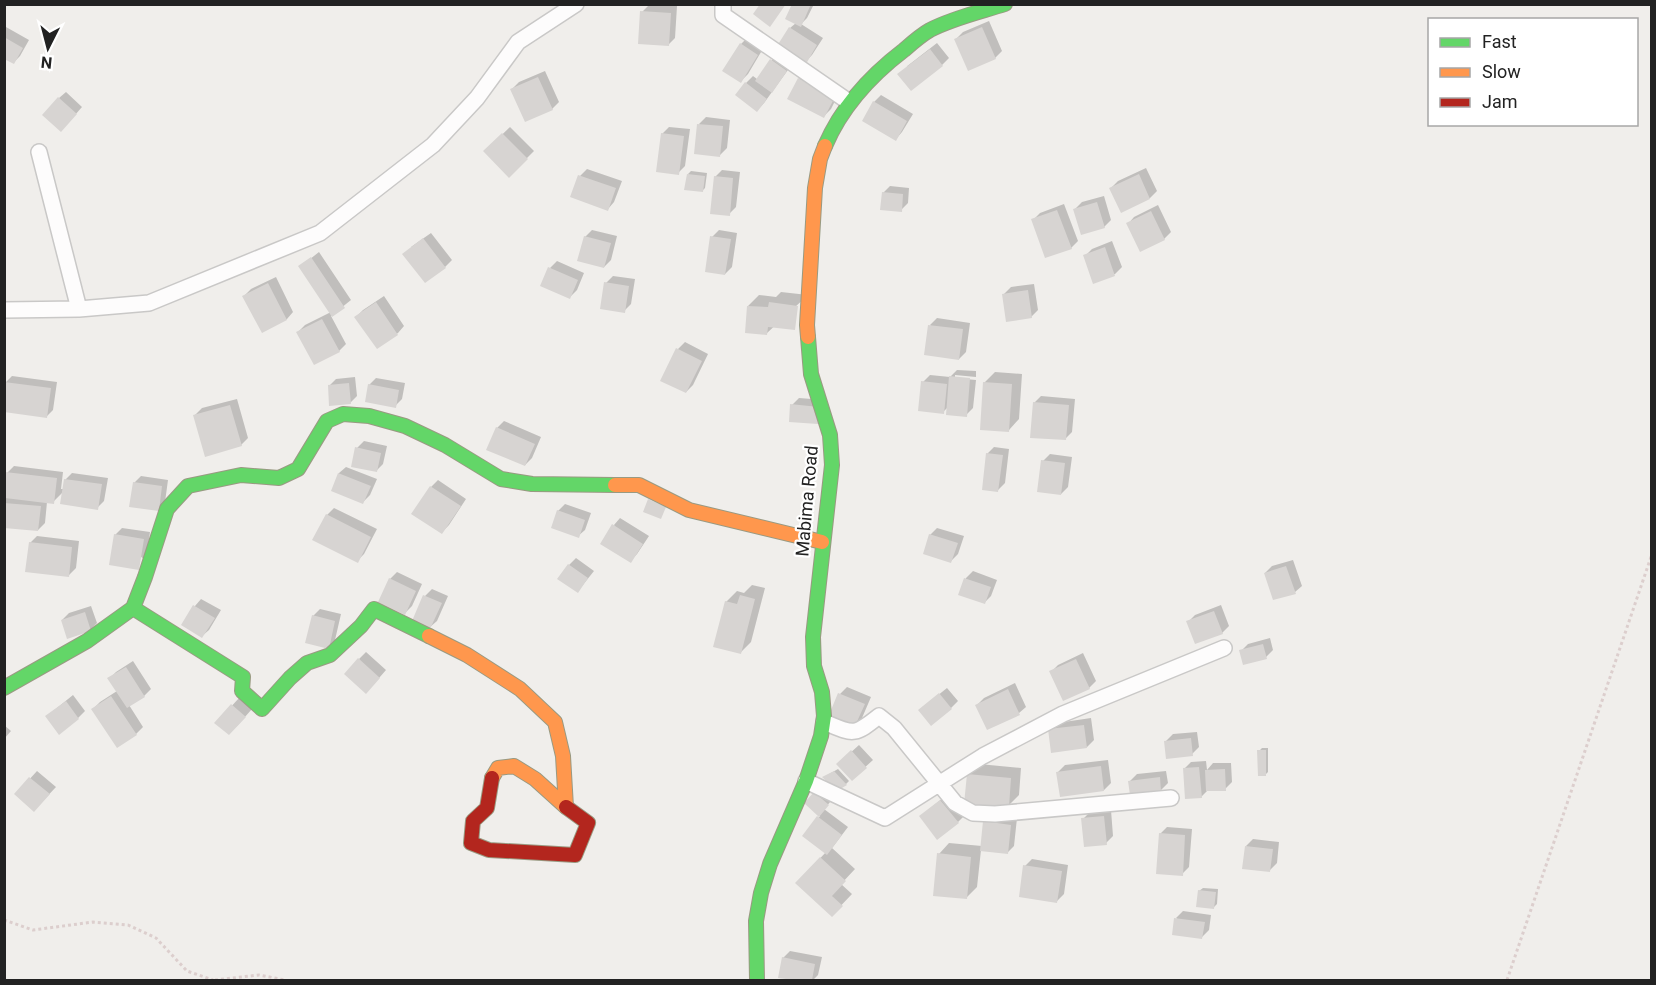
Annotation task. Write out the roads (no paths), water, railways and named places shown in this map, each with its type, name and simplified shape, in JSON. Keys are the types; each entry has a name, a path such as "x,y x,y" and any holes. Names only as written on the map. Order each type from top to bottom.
{"street":[{"path":"4,310 79,309 149,303 320,233 433,145 477,98 518,42 576,4"},
{"path":"723,4 723,15 849,102"},
{"name":"Mabima Road","path":"757,981 756,921 761,893 770,864 806,781 824,722 822,692 814,666 813,637 832,465 830,435 811,374 807,325 815,188 820,159 829,137 849,102 864,84 889,61 928,31 950,21 1005,4"},
{"path":"39,152 79,309"},
{"path":"4,688 87,641 133,608 167,509 188,486 241,475 279,478 298,469 327,421 343,414 369,416 405,426 445,445 501,479 532,484 639,485 689,510 822,542"},
{"path":"133,608 243,677 242,691 262,709 307,663 330,655 361,626 374,609 467,655 520,689 555,722 564,756 566,807"},
{"path":"806,781 885,818 983,756 1063,714 1224,648"},
{"path":"824,722 849,733 864,729 879,716 894,728 955,803 973,813 995,814 1171,798"},
{"path":"514,766 535,779 566,807 588,823 575,855 489,850 471,843 473,821 488,808 491,780 498,768 514,766"}]}
